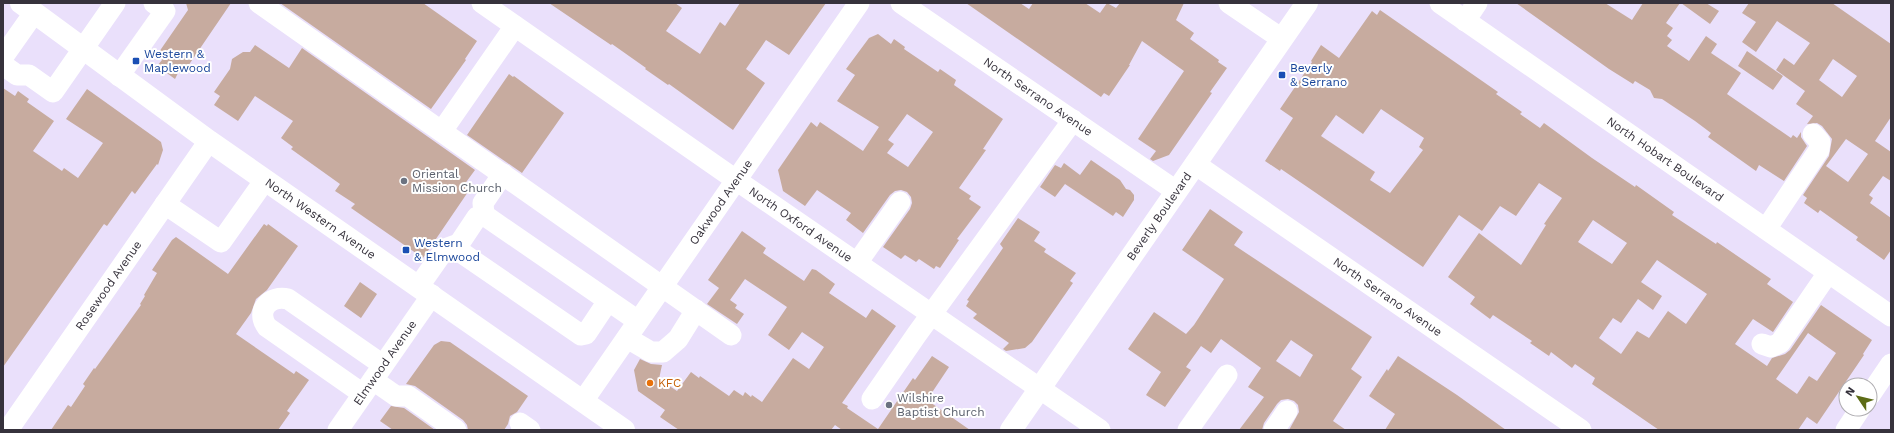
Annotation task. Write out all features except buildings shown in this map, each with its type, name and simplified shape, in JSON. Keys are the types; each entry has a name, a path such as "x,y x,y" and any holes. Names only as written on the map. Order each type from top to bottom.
{"main road":[{"name":"Beverly Boulevard","path":"1011,430 1307,3"},
{"name":"North Western Avenue","path":"27,8 209,141 624,430"}],"street":[{"path":"3,65 17,75 29,75 53,92 115,3"},
{"path":"119,76 165,11 154,3"},
{"path":"260,3 731,336"},
{"name":"North Oxford Avenue","path":"482,3 511,16 736,180 1100,430"},
{"name":"Oakwood Avenue","path":"583,401 859,3"},
{"name":"North Serrano Avenue","path":"901,3 1176,190"},
{"path":"1229,3 1282,39"},
{"name":"North Hobart Boulevard","path":"1440,3 1891,316"},
{"path":"1465,21 1477,3"},
{"path":"3,57 27,8"},
{"path":"442,131 511,16"},
{"path":"872,399 1072,120"},
{"path":"1766,229 1819,150 1820,142 1813,134"},
{"name":"Rosewood Avenue","path":"8,430 209,141"},
{"name":"North Serrano Avenue","path":"1195,164 1581,430"},
{"path":"484,215 483,203 503,174"},
{"path":"165,204 221,242 265,180"},
{"path":"857,263 900,202"},
{"path":"484,215 477,217 459,244 459,251 581,335 586,334 608,301"},
{"path":"484,215 608,301 651,352 663,352 678,339 696,310"},
{"name":"Elmwood Avenue","path":"338,430 373,380 425,290 445,249 459,244"},
{"path":"1762,344 1771,348 1780,343 1828,273"},
{"path":"373,380 288,299 275,298 269,302 263,311 262,317 267,327 373,380 396,396 408,396 456,430"},
{"path":"1878,383 1891,364"},
{"path":"1188,430 1227,375"},
{"path":"1274,430 1287,411"},
{"path":"1846,430 1855,417"}],"place":[{"name":"Western & Maplewood","path":"136,61"},
{"name":"Beverly & Serrano","path":"1282,75"},
{"name":"Oriental Mission Church","path":"404,181"},
{"name":"Western & Elmwood","path":"406,250"},
{"name":"KFC","path":"650,383"},
{"name":"Wilshire Baptist Church","path":"889,405"}]}
